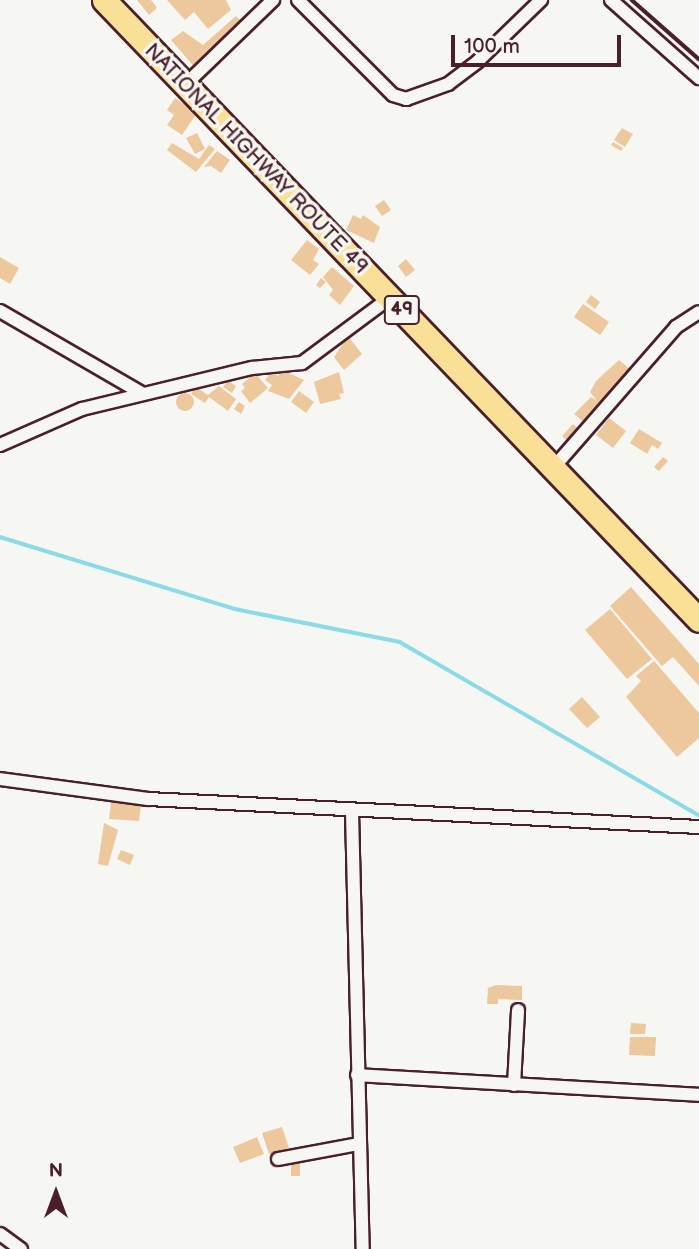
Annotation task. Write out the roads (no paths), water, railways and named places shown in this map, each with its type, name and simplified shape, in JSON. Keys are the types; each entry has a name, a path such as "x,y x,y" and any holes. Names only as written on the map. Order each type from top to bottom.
{"highway":[{"name":"NATIONAL HIGHWAY ROUTE 49","path":"104,0 187,83 699,620"}],"street":[{"path":"187,83 273,0"},
{"path":"298,0 393,95 406,99 448,84 478,61 541,0"},
{"path":"611,0 699,78"},
{"path":"0,445 82,409 252,368 302,363 391,297"},
{"path":"0,312 143,394"},
{"path":"554,467 676,327 699,312"},
{"path":"0,779 148,799 352,812 699,827"},
{"path":"352,812 363,1249"},
{"path":"514,1085 518,1010"},
{"path":"357,1075 699,1095"},
{"path":"278,1159 359,1144"},
{"path":"0,1234 21,1249"}],"waterway":[{"path":"0,537 235,609 400,642 699,815"}],"railway":[{"path":"632,0 699,59"}]}
